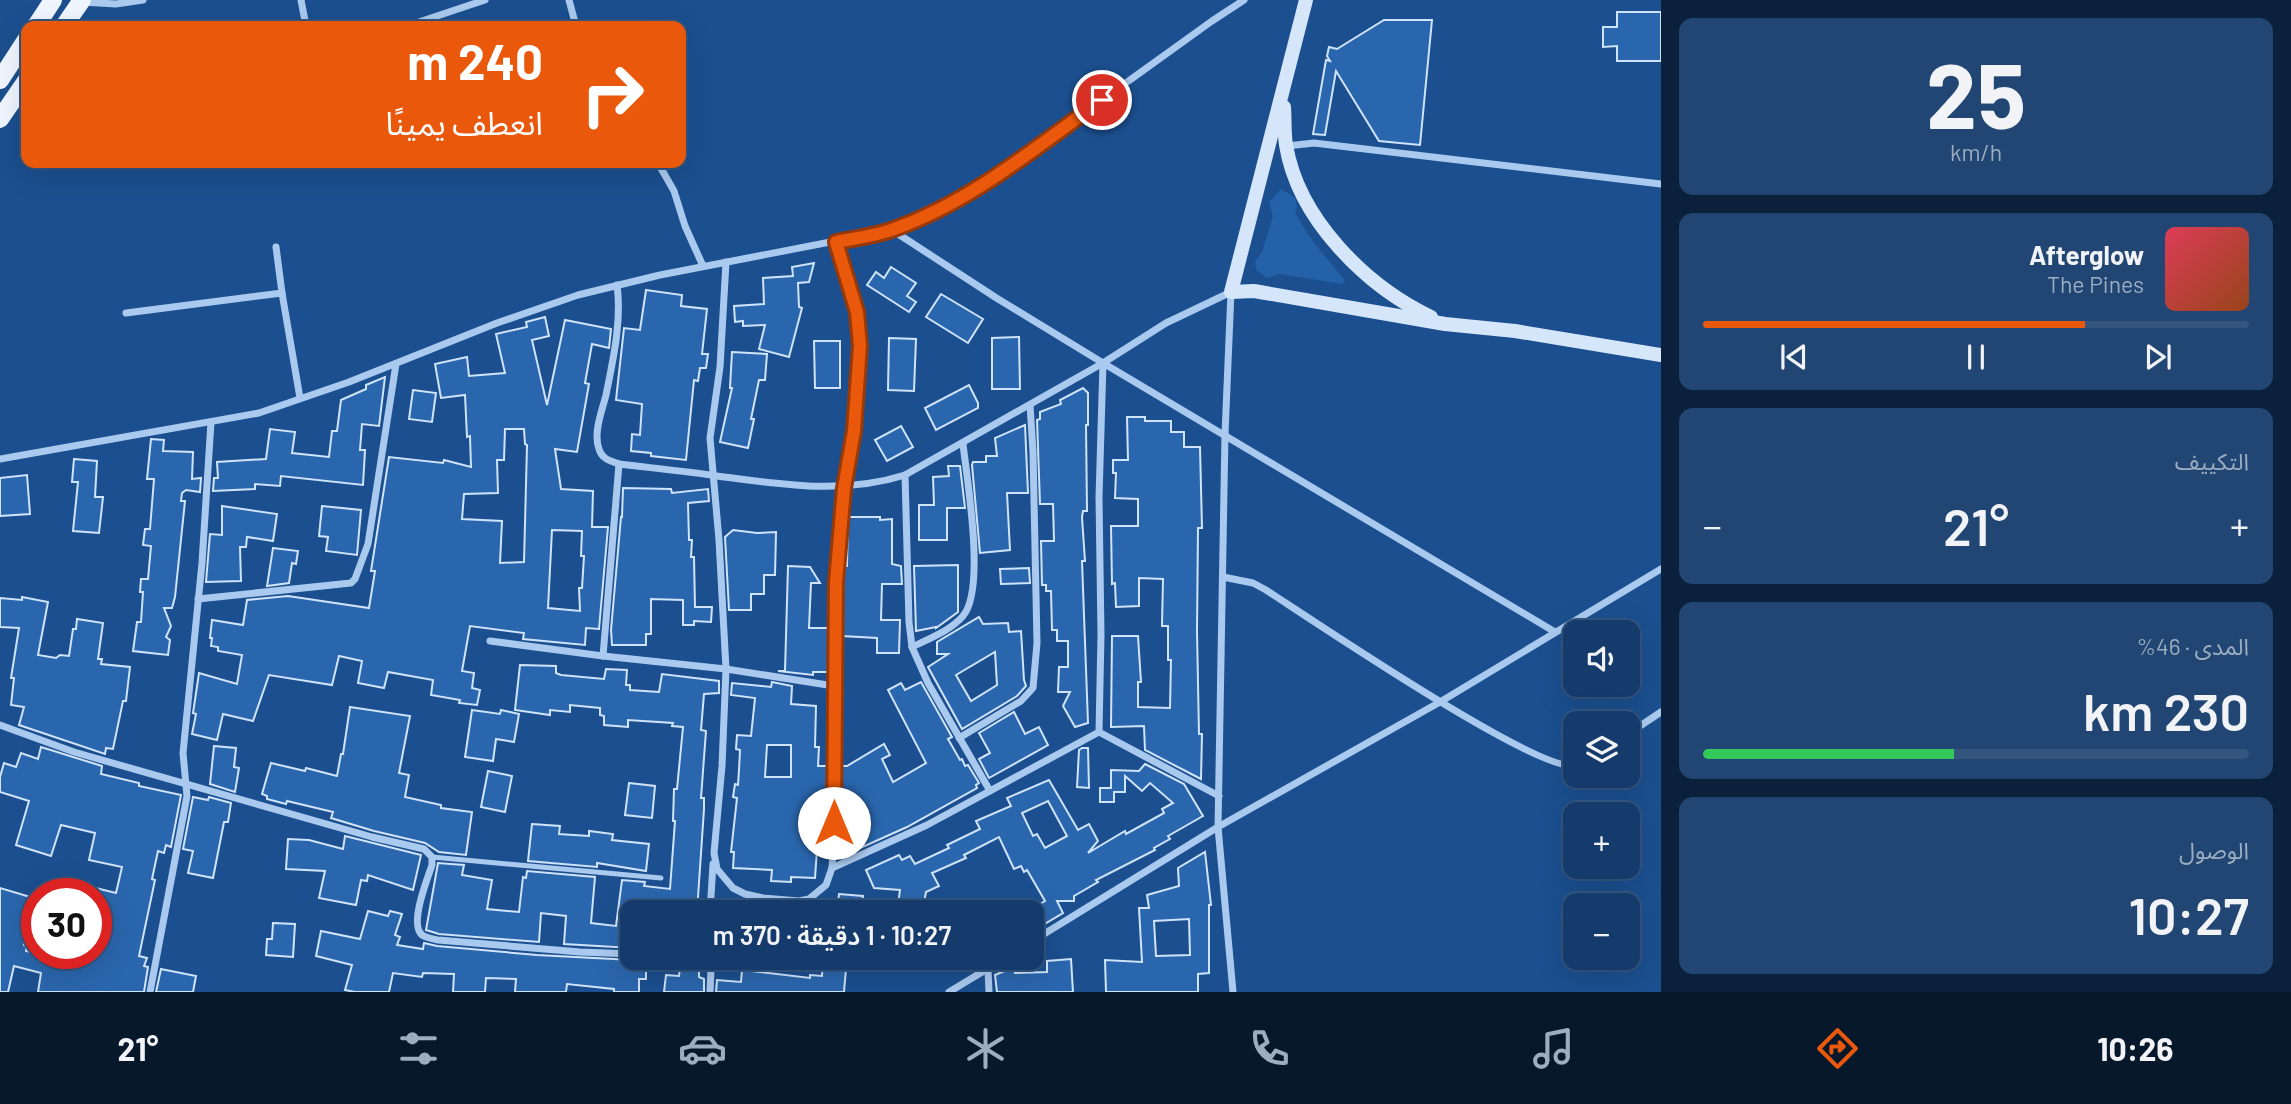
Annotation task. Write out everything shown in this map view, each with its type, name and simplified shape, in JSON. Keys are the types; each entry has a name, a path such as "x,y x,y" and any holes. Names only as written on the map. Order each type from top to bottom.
{"main road":[{"path":"39,21 53,0"},
{"path":"67,21 81,1"},
{"path":"0,80 21,48"},
{"path":"0,119 21,88"}],"street":[{"path":"81,1 116,4 143,0"},
{"path":"301,0 305,21"},
{"path":"422,21 485,0"},
{"path":"569,0 575,21"},
{"path":"0,459 259,413 396,364 550,304 617,285 703,266 892,230 949,206 1002,172 1244,0"},
{"path":"1233,992 1218,827 1225,435 1231,292 1306,0"},
{"path":"1283,95 1287,146 1298,184 1314,213 1334,240 1386,291 1445,324"},
{"path":"1287,146 1314,143 1661,184"},
{"path":"660,168 674,191 685,226 703,266"},
{"path":"892,230 1103,363 1555,632"},
{"path":"714,853 717,869 733,888 745,894 782,901 799,901 816,895 825,885 832,868 836,582 844,488 854,431 860,346 857,312 836,242"},
{"path":"276,247 300,398"},
{"path":"710,900 722,766 726,669 710,438 720,367 726,262"},
{"path":"617,285 620,304 597,444 599,453 607,460 620,464 786,485 844,488 905,475 1103,363 1166,323 1231,292 1254,291 1445,324 1515,331 1661,355"},
{"path":"126,313 282,293"},
{"path":"1099,732 1099,497 1103,363"},
{"path":"198,599 351,583 355,579 368,544 396,364"},
{"path":"959,738 1029,695 1035,679 1037,643 1030,405"},
{"path":"150,992 187,796 183,753 211,422"},
{"path":"912,647 946,630 961,618 972,599 974,573 963,444"},
{"path":"603,656 620,464"},
{"path":"905,475 912,647 924,674 990,792"},
{"path":"1044,934 1218,827 1440,702 1661,569"},
{"path":"1223,578 1253,583 1266,590 1440,702 1563,765"},
{"path":"490,641 726,669 834,686"},
{"path":"1640,726 1661,712"},
{"path":"0,725 74,752 186,785 424,849 432,857 417,917 418,929 424,936 438,940 620,954"},
{"path":"832,868 903,837 1099,732"},
{"path":"1099,732 1219,796"},
{"path":"710,992 711,970"},
{"path":"949,992 988,970 989,992"}],"lane":[{"path":"432,857 661,878"}],"shaded area":[{"path":"1281,189 1295,198 1295,212 1300,222 1345,280 1343,284 1280,274 1267,278 1256,270 1255,261 1262,252 1273,216 1269,202"}],"building":[{"path":"1617,12 1661,12 1661,61 1617,61 1617,46 1603,47 1603,27 1617,27"},
{"path":"1384,20 1432,20 1420,145 1379,141 1336,71 1325,135 1313,134 1326,60 1330,61 1327,56 1329,47 1337,49"},
{"path":"814,263 809,282 798,283 799,307 802,308 789,357 759,349 765,325 743,326 743,321 735,322 734,306 764,304 763,278 793,276 792,267"},
{"path":"891,267 916,283 907,296 916,302 909,312 867,285 876,272 884,278"},
{"path":"646,290 682,295 681,306 707,309 702,354 708,354 706,368 700,368 698,381 694,380 686,460 631,451 632,434 640,435 642,404 616,400 624,328 640,330"},
{"path":"941,294 983,319 968,343 926,317"},
{"path":"545,317 549,336 532,340 547,405 565,320 611,329 609,348 592,344 585,383 589,384 577,452 555,449 561,489 593,491 592,527 608,527 599,629 586,628 585,645 523,639 524,633 470,626 462,671 474,673 472,688 480,690 477,705 431,695 433,680 388,672 384,688 358,683 362,661 339,656 332,685 269,675 253,721 223,714 217,740 192,734 199,673 237,684 242,655 218,651 218,647 211,646 212,620 243,625 247,600 288,596 369,608 375,571 371,571 389,457 443,463 444,460 471,467 465,395 441,398 435,364 467,357 469,376 505,373 496,334 527,327 526,322","holes":["505,429 524,429 527,445 524,562 500,563 502,521 462,519 464,494 498,493 497,460 504,460","552,530 582,531 581,556 584,556 582,588 579,588 580,611 548,608"]},
{"path":"1019,337 1020,389 992,389 992,338"},
{"path":"889,338 916,339 914,391 888,390"},
{"path":"814,341 840,341 840,388 815,388"},
{"path":"732,352 767,354 765,380 759,380 748,448 720,442 732,388"},
{"path":"385,377 379,426 362,424 360,450 365,450 363,485 281,476 280,486 255,484 255,489 213,491 214,478 218,478 217,462 266,459 270,429 295,432 292,453 329,457 332,431 337,431 341,400"},
{"path":"969,385 978,408 936,430 925,408"},
{"path":"1083,388 1088,393 1087,511 1083,511 1082,517 1085,561 1082,561 1088,723 1075,727 1063,706 1070,692 1058,692 1059,667 1068,667 1068,641 1057,641 1057,630 1052,630 1051,591 1046,591 1046,585 1042,585 1041,541 1054,541 1053,504 1040,504 1037,420 1040,419 1040,412 1061,404 1060,400"},
{"path":"413,390 436,393 432,422 409,419"},
{"path":"1127,417 1145,417 1145,421 1171,421 1171,432 1184,432 1184,447 1200,447 1202,528 1198,528 1197,631 1199,734 1202,734 1201,779 1145,750 1144,726 1111,727 1112,636 1138,636 1141,682 1138,682 1138,707 1170,708 1171,660 1168,660 1168,626 1162,626 1163,579 1139,578 1139,606 1116,607 1115,583 1112,584 1111,526 1138,526 1138,499 1115,498 1116,473 1113,473 1113,460 1128,460"},
{"path":"1025,425 1028,493 1007,493 1010,550 980,553 973,462 986,462 986,456 997,456 995,438"},
{"path":"901,426 913,447 887,461 875,440"},
{"path":"151,439 164,440 163,451 193,452 192,479 201,478 200,492 186,490 182,493 181,501 185,501 175,597 172,608 164,608 171,626 166,637 170,640 168,655 133,651 137,622 141,622 141,579 148,579 151,546 143,545 145,529 150,529 154,479 147,479"},
{"path":"74,459 97,461 95,497 103,497 99,533 73,531 78,482 72,482"},
{"path":"948,466 960,466 965,508 947,508 947,540 919,540 919,505 934,505 933,477 949,476"},
{"path":"27,475 30,514 0,516 0,478"},
{"path":"623,488 671,489 672,493 708,489 709,501 688,503 689,540 692,540 691,557 694,557 695,607 712,607 711,622 694,621 694,625 683,625 683,600 651,599 651,634 646,634 646,645 612,645"},
{"path":"222,506 277,514 273,541 247,537 246,547 240,547 241,581 206,582 210,534 222,535"},
{"path":"322,506 361,510 357,555 326,551 328,537 319,536"},
{"path":"848,517 892,519 892,564 901,566 902,584 882,584 881,620 900,620 899,653 877,653 877,638 842,636"},
{"path":"733,530 776,532 775,575 764,575 764,594 751,594 751,610 729,610 725,537"},
{"path":"273,548 298,551 296,564 292,563 289,583 267,586"},
{"path":"958,565 958,612 936,628 916,631 914,566"},
{"path":"788,566 810,567 820,583 811,583 809,628 830,628 830,672 813,672 813,675 778,671 785,671"},
{"path":"1029,568 1030,583 1001,584 1000,569"},
{"path":"22,597 48,602 38,655 56,658 60,655 69,656 77,619 103,623 98,659 102,659 101,664 130,667 126,701 123,701 113,749 106,748 105,754 19,725 24,707 11,705 14,678 11,678 19,628 0,627 0,598 22,600"},
{"path":"979,617 983,624 1008,623 1009,632 1021,631 1026,686 1017,696 962,729 928,667 948,654 937,654 937,642","holes":["995,652 997,685 971,701 956,675"]},
{"path":"520,665 556,666 556,673 561,675 604,679 606,669 627,670 626,685 630,685 630,690 659,692 662,674 719,681 719,693 704,694 701,730 706,731 701,798 704,798 704,809 698,900 620,900 620,947 564,944 566,916 541,913 539,942 439,934 426,930 438,863 464,865 462,875 492,880 487,909 519,912 523,877 526,878 527,871 595,877 591,923 616,926 622,880 645,882 644,886 670,889 675,821 674,789 677,789 683,727 672,726 673,723 628,720 628,727 604,725 600,708 570,705 570,712 550,710 550,715 515,710"},
{"path":"772,682 792,686 791,704 816,706 815,747 819,747 818,766 828,766 826,836 818,836 815,878 791,877 791,882 771,881 772,870 733,868 734,852 731,852 737,798 733,797 735,784 738,785 739,770 740,750 736,749 737,735 751,736 755,698 731,695 732,683 771,687","holes":["767,745 791,745 791,777 765,777"]},
{"path":"921,682 952,737 948,739 960,760 962,759 965,766 968,765 979,783 977,788 907,827 845,855 839,836 840,766 847,766 884,744 890,755 882,759 893,782 926,763 888,690 901,683 905,690"},
{"path":"350,707 410,716 399,773 409,775 405,797 441,805 441,808 472,812 466,855 439,852 425,843 331,818 333,812 287,801 286,804 267,799 267,796 262,794 271,763 337,776"},
{"path":"472,710 500,714 501,710 519,714 514,742 496,739 493,761 465,757"},
{"path":"1014,712 1025,734 1039,727 1048,745 989,778 979,759 990,753 979,733"},
{"path":"214,746 236,748 234,767 239,768 235,792 210,784"},
{"path":"41,747 102,766 101,774 181,795 171,847 166,845 164,853 158,851 152,879 155,880 139,956 147,958 144,966 148,967 144,992 38,992 41,973 26,969 112,969 112,892 116,893 122,867 89,860 95,833 61,825 51,856 16,845 29,801 0,792 0,777 4,763 16,767 21,753 38,759"},
{"path":"1088,748 1089,788 1077,787 1079,750"},
{"path":"1145,764 1184,784 1203,816 1168,836 1170,839 1154,848 1155,850 1096,880 1098,882 1074,896 1074,901 1057,901 1063,913 1044,924 1045,901 1027,870 1024,872 1021,866 1014,869 999,837 964,855 966,858 932,873 939,886 926,892 924,900 899,900 900,890 874,888 866,870 899,855 902,860 910,856 915,864 949,848 947,845 980,829 976,821 1011,806 1007,798 1049,780 1078,830 1089,824 1098,841 1088,853 1125,831 1126,834 1164,813 1162,809 1173,803 1150,783 1142,791 1125,776 1125,792 1114,792 1114,802 1100,802 1100,788 1111,788 1111,770 1139,771","holes":["1048,801 1067,836 1045,848 1037,834 1033,836 1022,813"]},
{"path":"488,771 512,776 505,812 481,807"},
{"path":"629,783 655,786 652,818 625,815"},
{"path":"193,797 208,800 209,797 231,803 228,822 224,822 213,878 188,873 193,851 183,849"},
{"path":"532,824 560,826 559,834 589,836 589,831 613,834 612,840 649,844 646,871 597,863 597,867 528,861"},
{"path":"345,836 421,855 413,890 368,875 367,881 361,880 356,905 319,898 325,871 286,869 288,839 309,840 343,849"},
{"path":"1205,852 1211,905 1209,973 1198,974 1198,992 1106,992 1105,960 1142,962 1139,908 1149,908 1147,895 1179,886 1178,868","holes":["1189,919 1190,955 1156,956 1154,921"]},
{"path":"0,888 21,894 21,968 14,966 8,992 0,992"},
{"path":"839,894 863,896 862,900 838,900"},
{"path":"368,911 388,916 390,911 402,914 395,935 400,937 397,945 423,949 424,943 537,955 620,959 620,970 646,970 646,979 639,979 639,992 614,992 614,989 567,984 566,992 515,992 516,979 486,978 485,992 453,992 454,974 423,973 422,977 393,973 389,992 355,992 345,990 352,965 316,956 321,931 360,939"},
{"path":"273,923 295,924 293,957 266,955 267,939 272,939"},
{"path":"1071,959 1073,992 997,992 995,975 1007,970 1014,970 1015,973 1047,972 1047,961"},
{"path":"161,969 196,976 193,992 156,992"},
{"path":"680,970 699,970 699,977 704,979 704,992 664,992 666,975 679,976"},
{"path":"742,970 810,978 810,975 822,976 822,970 846,970 844,992 716,992 717,980 741,982"}],"route":[{"path":"834,823 836,582 844,488 858,392 860,346 857,312 836,242 892,230 949,206 1002,172 1102,100"}]}
